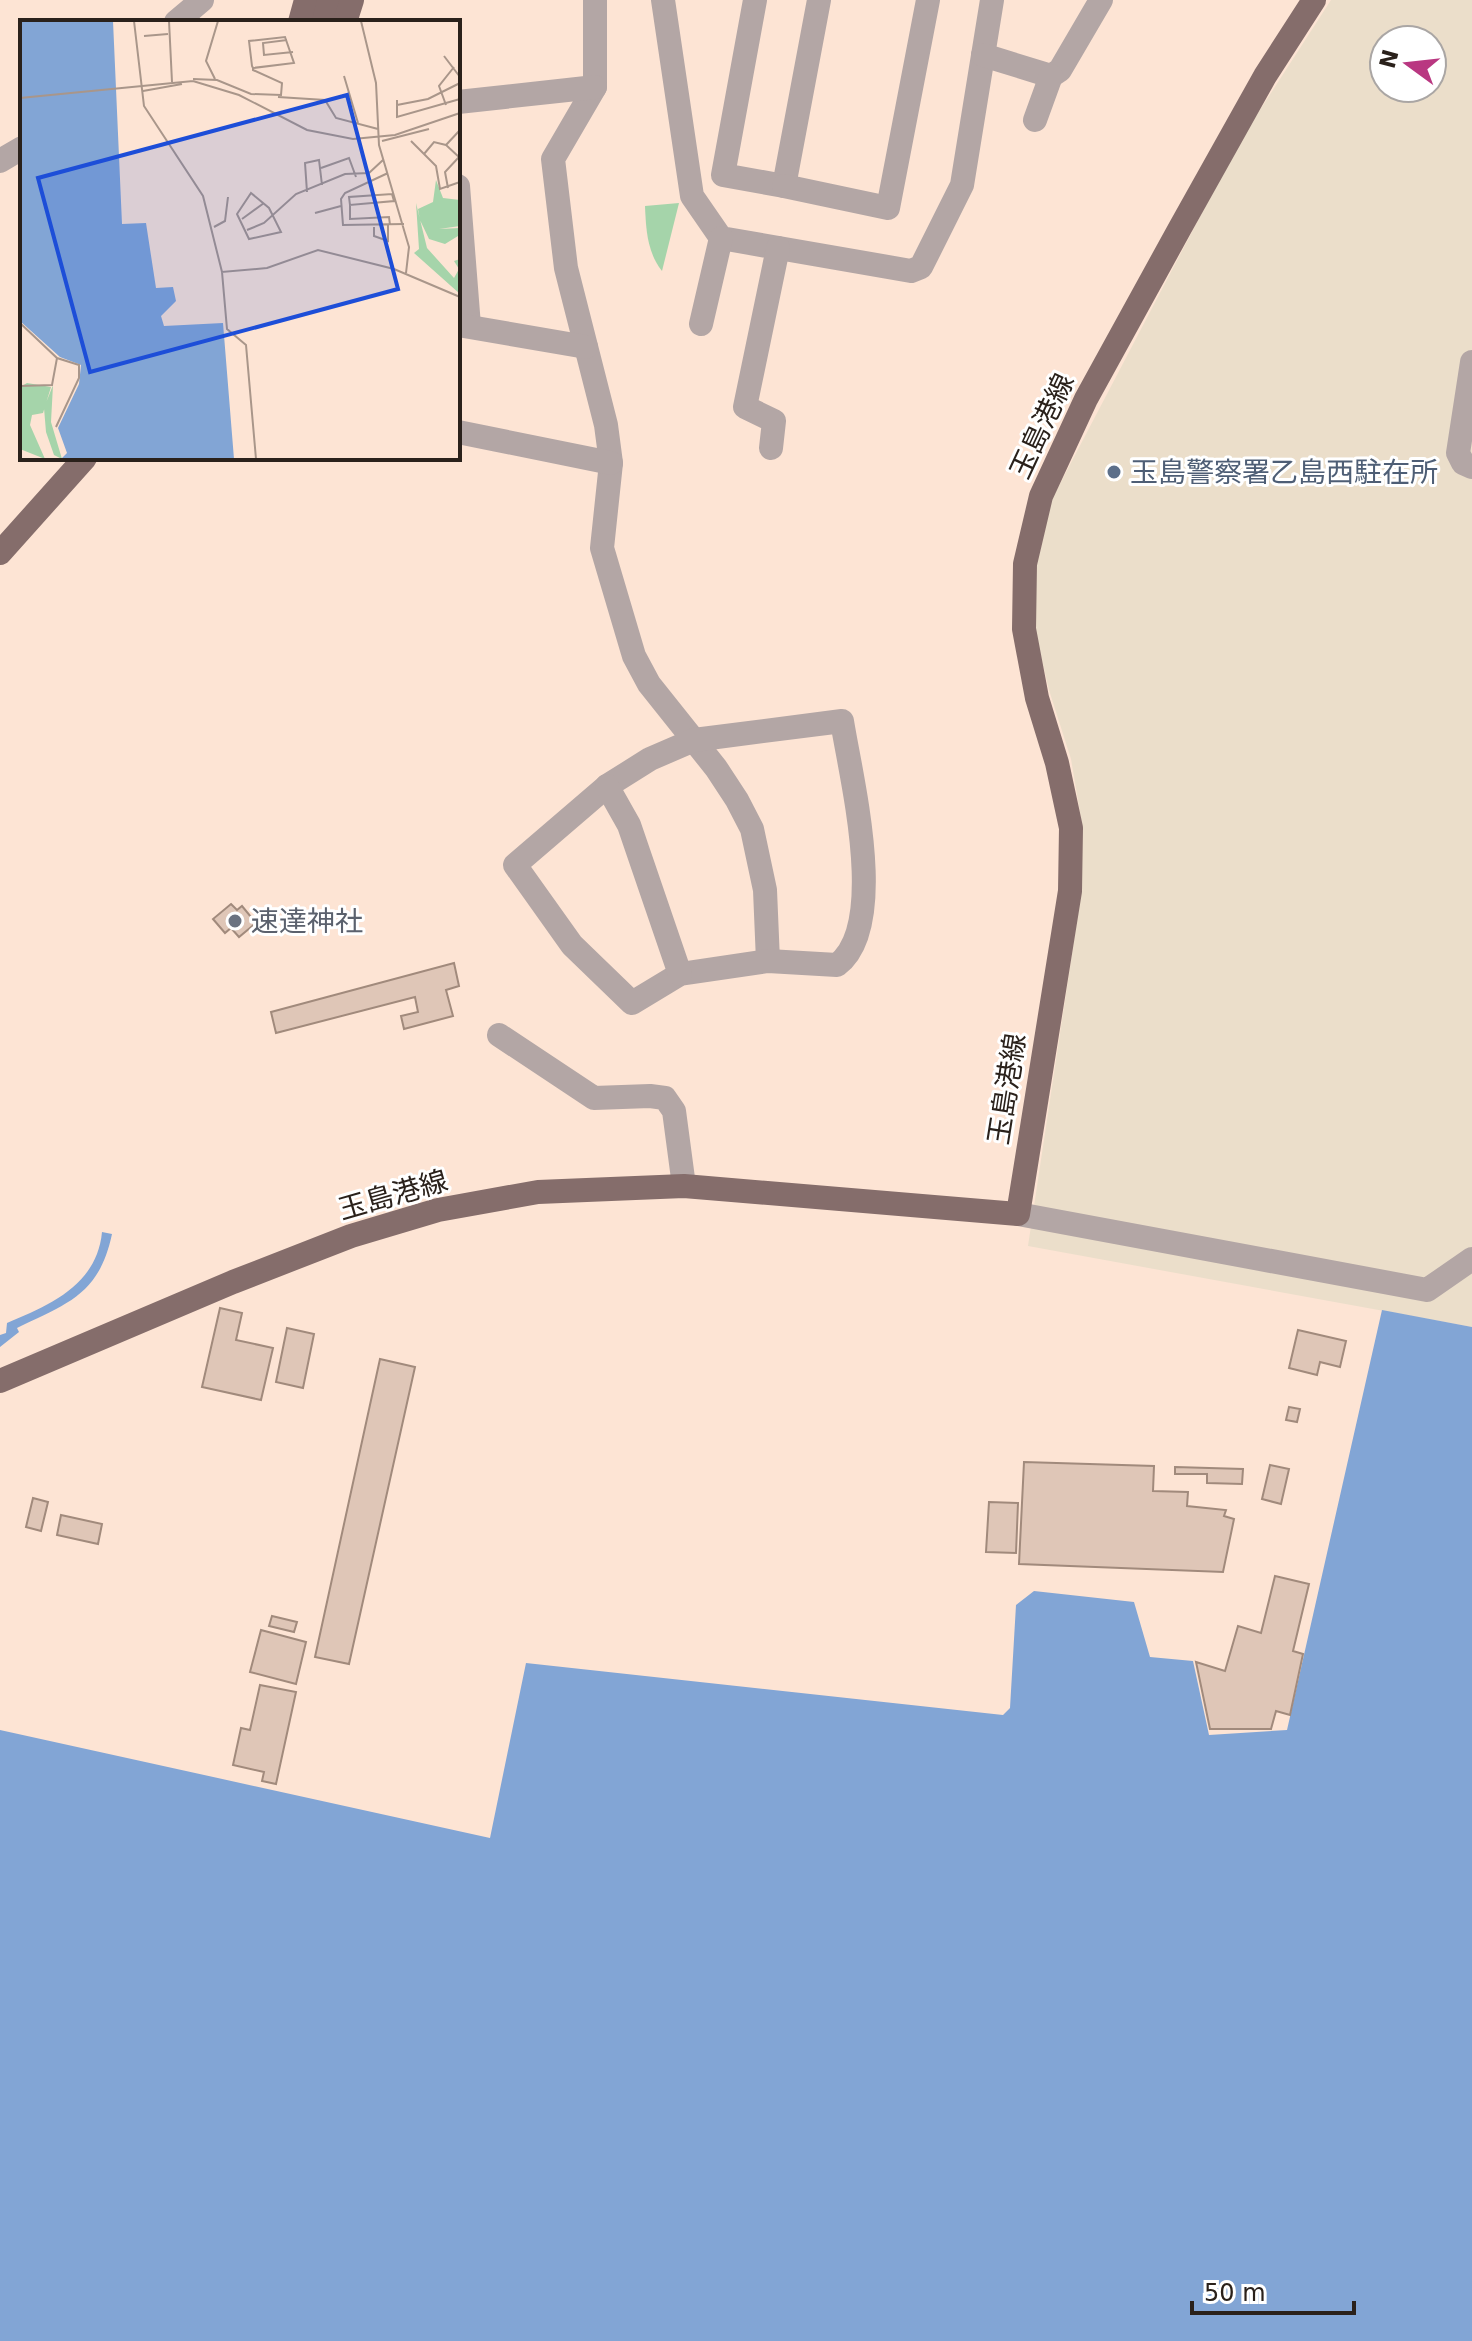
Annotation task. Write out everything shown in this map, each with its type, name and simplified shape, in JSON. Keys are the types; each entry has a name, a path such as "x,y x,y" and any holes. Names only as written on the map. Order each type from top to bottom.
{"main road":[{"path":"301,20 306,0"},
{"path":"324,20 329,0"},
{"path":"346,20 352,0"},
{"name":"玉島港線","path":"0,1381 233,1282 351,1236 438,1210 538,1192 684,1186 1018,1214 1070,891 1071,828 1057,763 1037,698 1024,629 1025,564 1041,496 1086,399 1180,228 1265,76 1314,0"},
{"path":"0,553 83,460"}],"street":[{"path":"178,20 202,0"},
{"path":"595,0 595,87 553,159 566,268 606,425 611,463 602,548 634,656 649,684 737,800 752,829 765,890 768,961"},
{"path":"663,0 692,196 721,238 911,271 921,267 962,185 992,0"},
{"path":"755,0 723,175 888,208 928,0"},
{"path":"784,186 819,0"},
{"path":"1035,120 1051,76 1060,70 1101,0"},
{"path":"983,55 1051,76"},
{"path":"460,102 595,87"},
{"path":"0,161 20,149"},
{"path":"460,233 464,326 586,347"},
{"path":"701,324 721,238"},
{"path":"771,448 774,421 745,407 778,248"},
{"path":"1472,362 1458,453 1463,463 1472,467"},
{"path":"460,432 611,463"},
{"path":"842,721 866,866 857,934 849,956 837,965 768,961 680,974 632,1003 572,945 515,865 607,786 650,759 694,740 842,721"},
{"path":"607,786 629,825 680,974"},
{"path":"499,1035 594,1098 665,1098 674,1111 684,1186"},
{"path":"1018,1214 1427,1290 1472,1259"}],"shaded area":[{"path":"1331,0 1472,0 1472,1327 1028,1246 1081,894 1082,824 1071,759 1049,690 1034,627 1037,565 1052,499 1238,144"}],"green space":[{"path":"679,203 662,271 650,248 645,206"}],"water":[{"path":"102,1232 112,1234 99,1271 90,1284 66,1303 17,1328 19,1332 0,1347 0,1335 6,1333 7,1323 55,1300 81,1279 91,1266"},
{"path":"1382,1310 1472,1327 1472,2341 0,2341 0,1730 490,1838 526,1663 1003,1715 1010,1708 1016,1605 1034,1591 1134,1602 1150,1657 1193,1661 1209,1735 1287,1730"}],"building":[{"name":"速達神社","path":"231,904 237,910 242,906 256,923 239,937 231,928 225,933 213,919"},
{"path":"454,963 459,986 446,990 453,1016 404,1029 401,1016 418,1012 415,997 276,1033 271,1012"},
{"path":"220,1308 242,1313 236,1340 273,1348 261,1400 202,1387"},
{"path":"287,1328 314,1334 303,1388 276,1382"},
{"path":"1298,1330 1346,1341 1340,1367 1320,1362 1317,1375 1289,1368"},
{"path":"380,1359 415,1367 349,1664 315,1657"},
{"path":"1289,1407 1300,1409 1297,1422 1286,1420"},
{"path":"1024,1462 1154,1466 1153,1491 1188,1492 1187,1506 1226,1510 1224,1516 1234,1519 1223,1572 1019,1564"},
{"path":"1270,1465 1289,1469 1281,1504 1262,1499"},
{"path":"1175,1467 1243,1469 1242,1484 1207,1483 1207,1474 1175,1474"},
{"path":"33,1498 48,1502 41,1531 26,1527"},
{"path":"989,1502 1018,1503 1016,1553 986,1552"},
{"path":"61,1515 102,1524 98,1544 57,1535"},
{"path":"1275,1576 1309,1584 1293,1651 1303,1654 1290,1715 1276,1711 1271,1729 1210,1729 1196,1662 1225,1671 1238,1626 1261,1633"},
{"path":"272,1616 297,1622 294,1632 269,1626"},
{"path":"261,1630 306,1642 296,1684 250,1672"},
{"path":"260,1685 296,1692 276,1784 262,1781 264,1772 233,1765 241,1728 250,1730"}],"place":[{"name":"玉島警察署乙島西駐在所","path":"1114,472"},
{"name":"速達神社","path":"235,921"}]}
